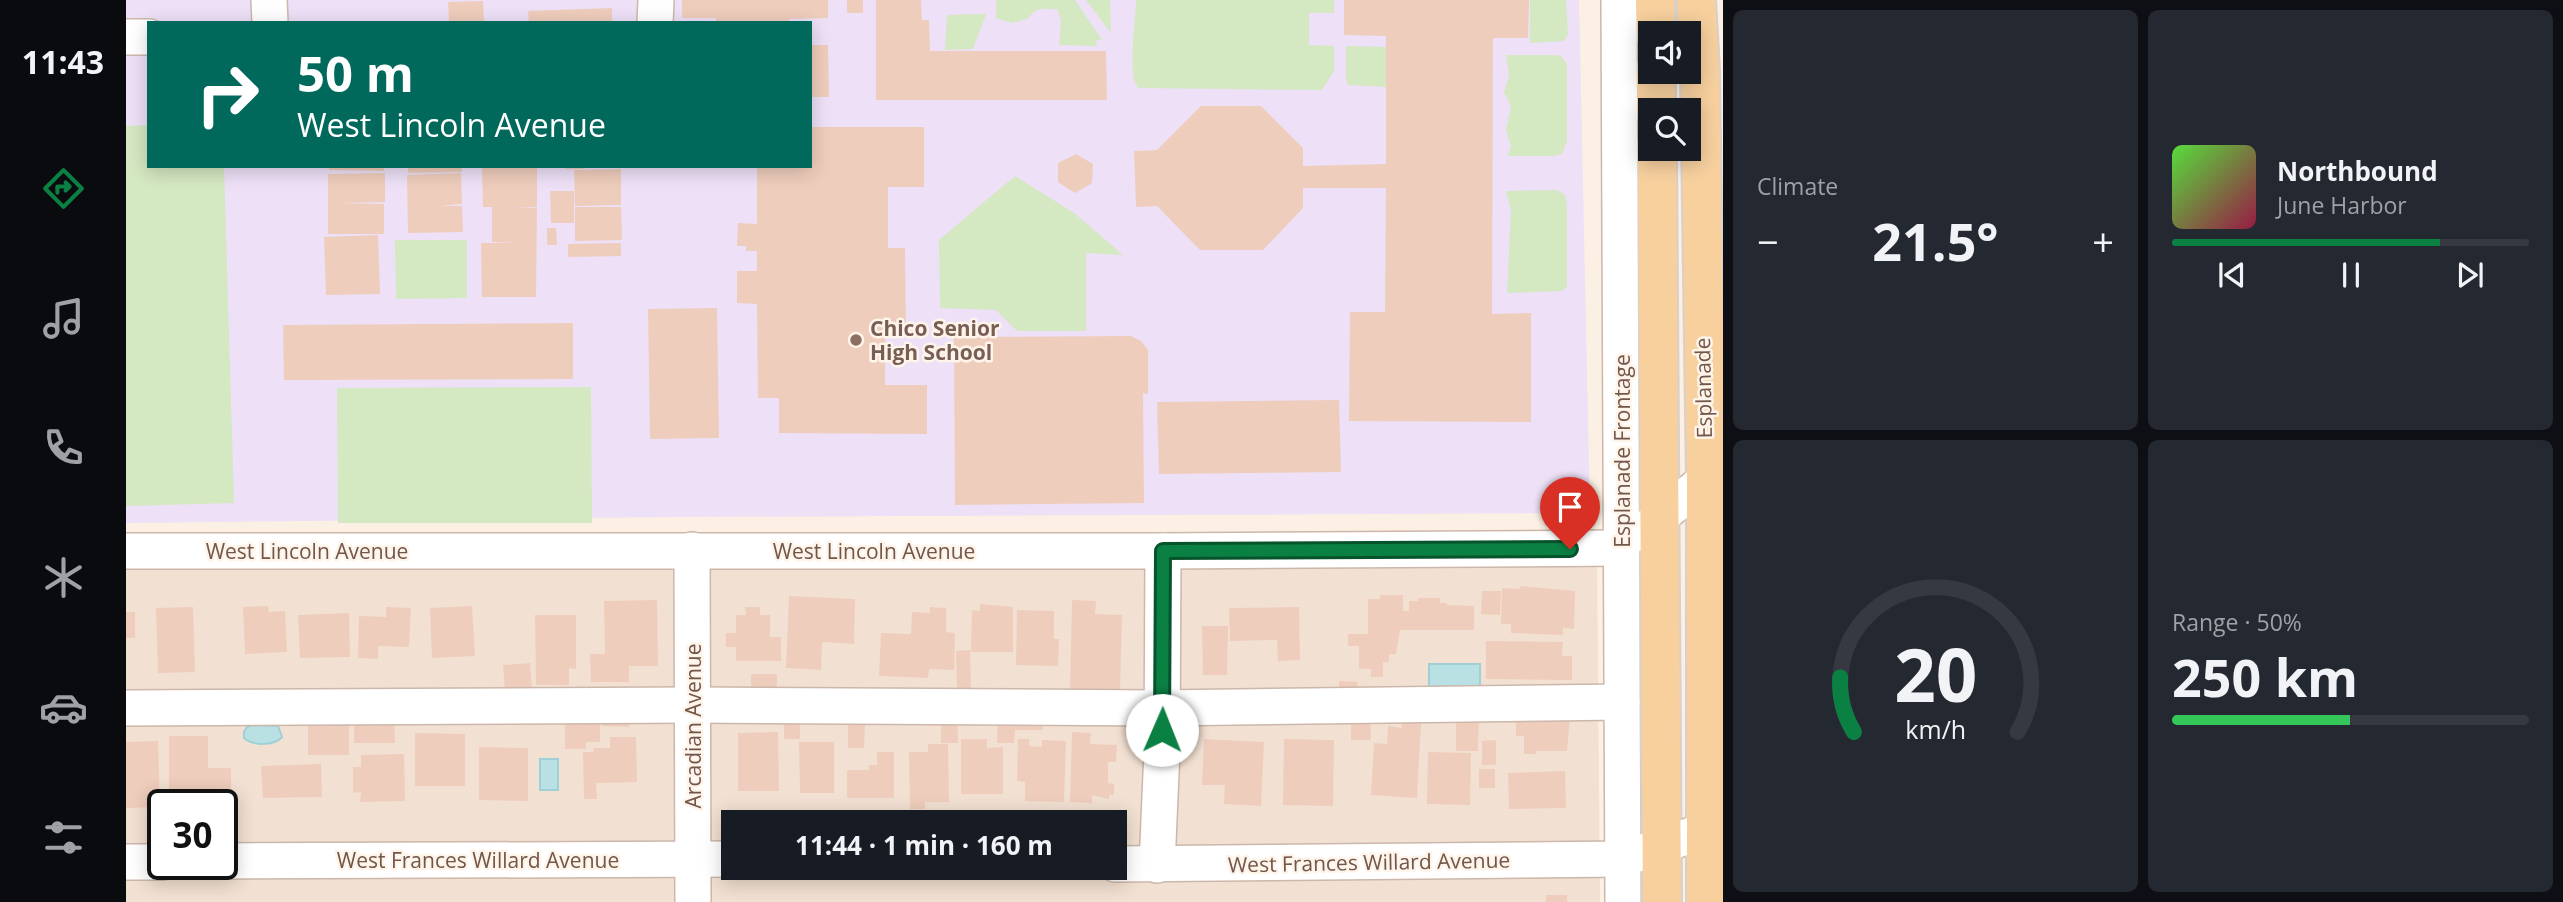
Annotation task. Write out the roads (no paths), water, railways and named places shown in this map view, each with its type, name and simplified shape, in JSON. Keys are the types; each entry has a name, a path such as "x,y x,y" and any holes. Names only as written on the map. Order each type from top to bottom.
{"main road":[{"path":"1656,0 1656,21"},
{"name":"Esplanade","path":"1696,0 1711,71 1714,827 1706,902"},
{"path":"1657,161 1661,902"}],"street":[{"path":"269,0 270,21"},
{"path":"655,21 656,0"},
{"name":"Esplanade Frontage","path":"1619,0 1623,902"},
{"path":"126,37 147,37"},
{"path":"1622,548 1714,472"},
{"name":"West Lincoln Avenue","path":"126,551 1622,548"},
{"name":"Arcadian Avenue","path":"692,550 693,902"},
{"path":"1157,865 1163,708 1163,551"},
{"path":"126,708 694,705 1163,708 1622,702"},
{"name":"West Frances Willard Avenue","path":"1127,864 1623,859 1714,827"},
{"name":"West Frances Willard Avenue","path":"238,861 721,859"},
{"path":"126,862 147,862"}],"water":[{"path":"1429,664 1480,664 1480,689 1429,690"},
{"path":"252,725 278,726 282,737 269,743 248,741 244,738 244,732"},
{"path":"540,759 558,759 558,790 540,790"}],"place":[{"name":"Chico Senior High School","path":"856,340"}]}
